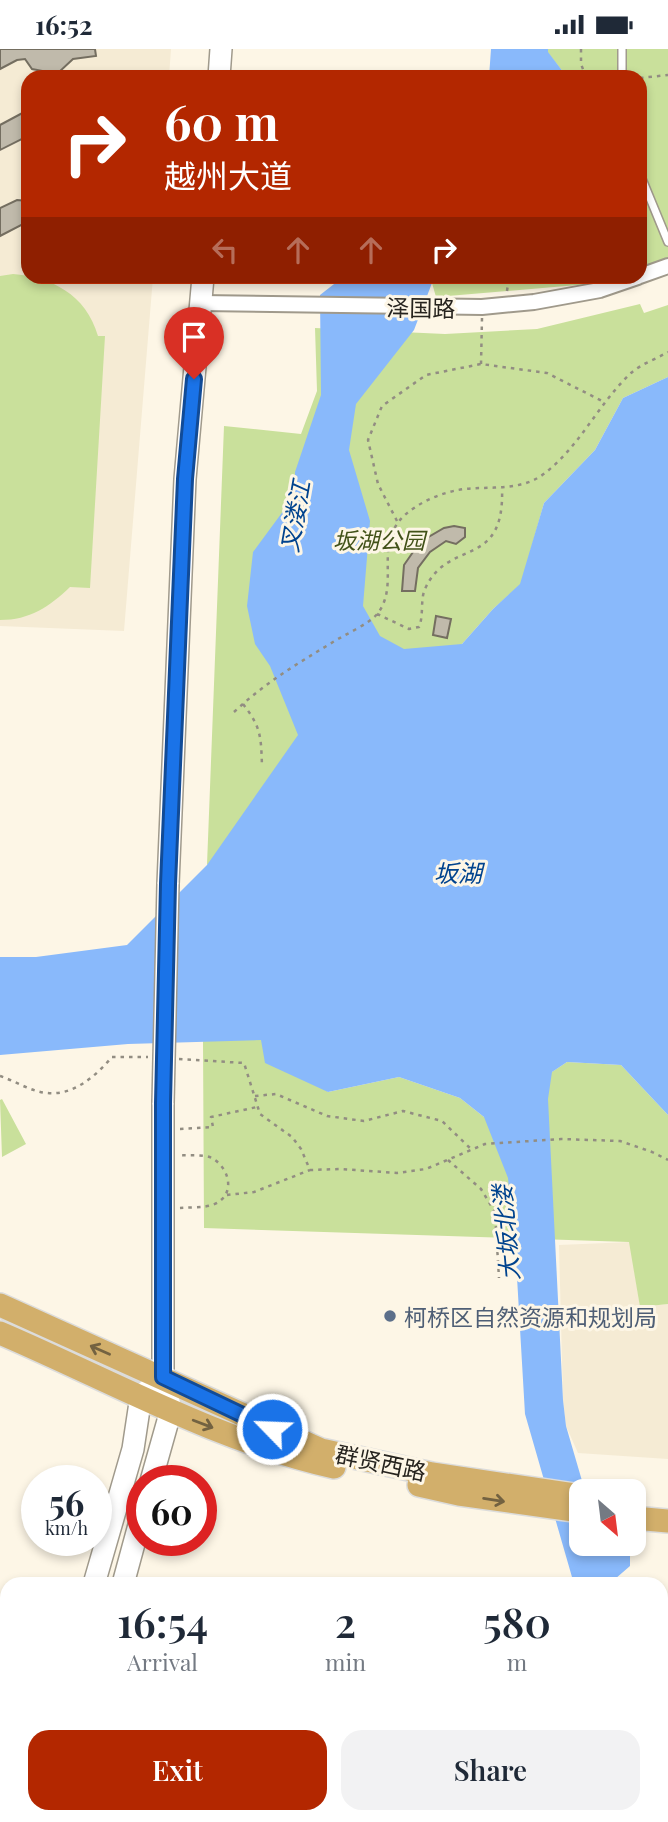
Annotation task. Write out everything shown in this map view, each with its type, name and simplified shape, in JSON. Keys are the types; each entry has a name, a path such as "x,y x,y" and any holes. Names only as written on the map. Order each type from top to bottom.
{"main road":[{"name":"群贤西路","path":"0,1305 321,1450 548,1499 569,1507"},
{"name":"群贤西路","path":"0,1333 198,1423 303,1460 459,1494 548,1499 569,1497"},
{"path":"646,1504 668,1505"},
{"path":"646,1519 668,1521"}],"street":[{"path":"220,70 221,49"},
{"name":"泽国路","path":"647,273 668,266"},
{"path":"156,1465 171,1410 163,1377 163,1103 168,884 185,479 202,284"},
{"name":"泽国路","path":"201,303 482,307 534,302 600,290 617,284"},
{"path":"96,1577 133,1449 141,1397 163,1377"},
{"path":"125,1577 131,1556"}],"lane":[{"path":"622,49 622,70"},
{"path":"647,191 668,242"}],"path":[{"path":"581,49 584,70"},
{"path":"647,77 668,75"},
{"path":"481,364 482,307"},
{"path":"234,712 265,684 377,614 386,594 387,548 398,522 412,509 431,498 458,490 502,488 528,483 544,475 633,372 668,352"},
{"path":"398,522 378,484 368,440 382,406 426,375 481,364 547,373 604,403"},
{"path":"377,614 409,629 419,627 424,590 437,573 453,559 477,550 490,538 499,524 503,511 502,488"},
{"path":"243,703 257,722 262,766"},
{"path":"0,1076 45,1093 64,1092 99,1073 112,1057 152,1058"},
{"path":"179,1059 244,1063 260,1114 292,1137 301,1149 310,1170"},
{"path":"253,1096 276,1094 327,1116 363,1121 404,1111 442,1121 471,1149"},
{"path":"163,1130 213,1128 211,1117 257,1107"},
{"path":"163,1210 214,1205 226,1196 254,1192 310,1170 341,1169 397,1174 426,1169 485,1144 561,1139 620,1141 668,1160"},
{"path":"163,1153 211,1158 225,1170 230,1186 226,1196"},
{"path":"448,1160 481,1189 495,1212 499,1278"}],"shaded area":[{"path":"0,49 171,49 170,70 21,70 21,284 152,284 124,631 0,626"},
{"path":"630,1242 640,1307 668,1304 668,1459 578,1453 566,1426 559,1245"}],"green space":[{"path":"545,49 668,49 668,259 647,266 647,70 562,70"},
{"path":"21,275 21,284 53,284 65,290 85,309 98,336 105,336 90,588 70,587 54,601 30,615 0,620 0,276"},
{"path":"432,284 589,284 436,297"},
{"name":"坂湖公园","path":"640,304 644,313 668,305 668,377 623,398 595,450 544,503 521,584 493,609 462,644 207,865 224,426 301,434 317,391 315,328 445,334 537,329"},
{"path":"261,1039 328,1092 399,1077 460,1098 484,1117 567,1062 621,1065 668,1115 668,1304 640,1307 629,1242 204,1228 203,1041"},
{"path":"2,1099 26,1144 2,1157 0,1100"}],"water":[{"path":"491,49 548,49 562,70 490,70"},
{"name":"坂湖","path":"334,284 432,284 414,330 356,404 349,450 370,521 363,606 380,636 404,649 462,644 520,584 544,503 595,450 623,398 668,377 668,1115 621,1065 567,1062 552,1072 548,1099 563,1400 566,1426 581,1479 569,1479 569,1556 630,1556 630,1566 617,1577 572,1577 525,1414 508,1178 484,1117 460,1098 399,1077 328,1092 265,1063 261,1040 128,1044 0,1055 0,957 36,957 127,945 207,865 298,735 270,666 255,644 247,606 253,552 295,495 295,472 321,395 320,295"}],"building":[{"path":"0,49 95,49 96,56 73,59 61,70 32,69 25,59 0,69"},
{"path":"21,114 21,140 0,150 0,125"},
{"path":"21,200 21,225 0,236 0,208"},
{"path":"444,528 465,528 465,537 456,544 446,541 430,552 418,568 415,591 402,591 404,565 420,542"},
{"path":"436,616 451,619 447,638 433,635"}],"place":[{"name":"柯桥区自然资源和规划局","path":"390,1316"}],"route":[{"path":"194,379 185,479 168,884 163,1103 163,1377 272,1429"}],"water label":[{"name":"叉溇江","path":"294,516"},
{"name":"大坂北溇","path":"505,1233"}]}
